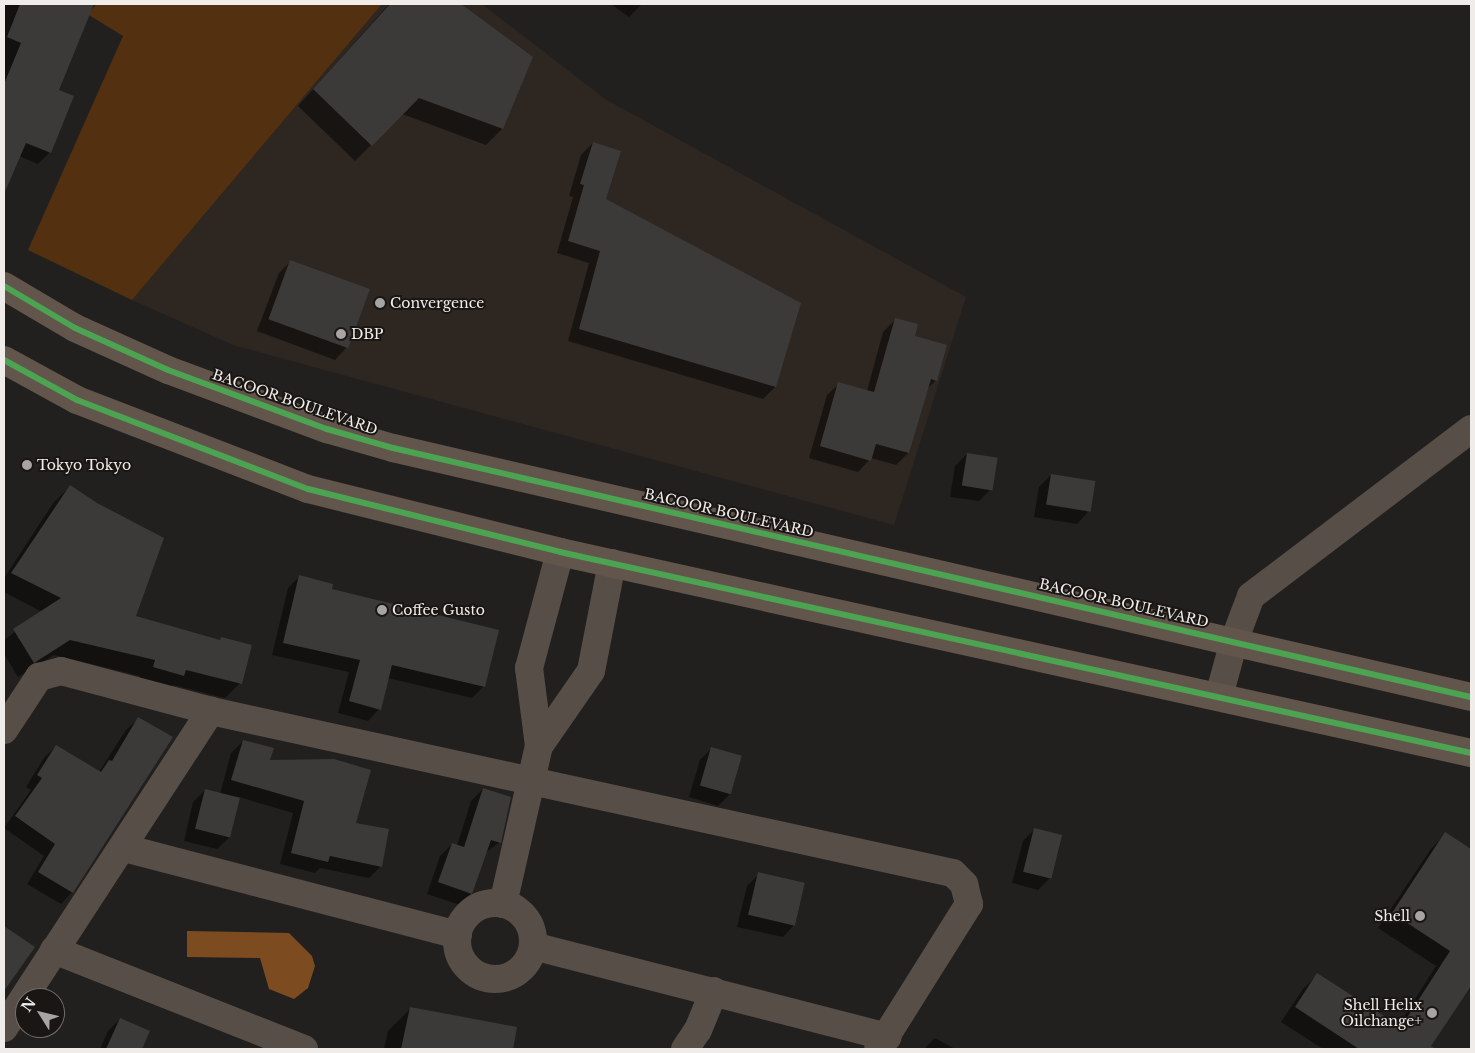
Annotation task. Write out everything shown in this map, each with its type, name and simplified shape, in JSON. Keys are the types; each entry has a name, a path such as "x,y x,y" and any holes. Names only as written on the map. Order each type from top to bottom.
{"main road":[{"name":"BACOOR BOULEVARD","path":"4,286 90,336 168,370 328,429 393,448 1471,697"},
{"path":"4,360 77,400 308,489 560,552 1471,753"}],"street":[{"path":"1219,696 1234,641 1251,596 1471,429"},
{"path":"503,904 539,746 529,668 560,552"},
{"path":"539,746 592,671 612,563"},
{"path":"4,730 39,677 62,671 211,711 530,783 953,873 964,884 970,904 883,1043 714,991 533,946"},
{"path":"4,1028 54,950 124,848 211,711"},
{"path":"124,848 458,935"},
{"path":"491,903 503,904 523,914 533,935 533,946 523,968 502,979 478,976 464,964 458,947 458,935 469,913 491,903"},
{"path":"54,950 304,1049"},
{"path":"685,1049 698,1030 714,991"}],"shaded area":[{"path":"71,4 382,4 132,300 28,250 123,36"},
{"path":"382,4 482,4 605,99 966,297 894,525 233,345 132,300"},
{"path":"187,931 289,933 312,956 315,966 308,988 294,999 269,989 260,958 187,957"}],"building":[{"path":"20,4 94,4 59,90 74,96 51,153 26,143 4,194 4,84 21,43 7,37"},
{"path":"390,4 461,4 533,57 503,129 419,98 372,146 313,89"},
{"path":"593,142 621,151 606,199 801,303 776,387 579,329 600,251 568,241 584,185 580,184"},
{"path":"290,260 370,289 348,348 268,319"},
{"path":"895,318 918,324 915,336 947,345 937,381 931,379 909,453 876,444 871,461 820,446 838,382 874,392"},
{"path":"967,453 998,458 992,490 962,486"},
{"path":"1051,474 1095,481 1091,512 1046,505"},
{"path":"70,485 97,503 164,538 136,616 220,640 221,637 252,645 242,684 186,670 184,676 153,667 155,660 70,640 34,663 13,629 61,598 11,573"},
{"path":"299,575 333,584 332,589 499,630 485,687 392,665 381,710 349,701 360,660 283,643"},
{"path":"138,717 173,737 73,893 38,872 55,844 15,816 42,778 37,775 56,745 101,772 109,760 112,761"},
{"path":"243,740 274,748 270,760 334,759 371,770 356,823 389,829 382,867 330,856 328,862 291,853 304,801 231,780"},
{"path":"711,747 742,756 731,794 700,785"},
{"path":"483,788 511,797 501,843 491,840 472,894 438,882 452,843 464,847"},
{"path":"205,789 240,798 230,837 195,829"},
{"path":"1034,828 1062,835 1051,879 1023,872"},
{"path":"1445,832 1471,849 1471,986 1431,1046 1436,1049 1359,1049 1295,1007 1317,973 1401,1027 1450,951 1392,913"},
{"path":"758,872 805,883 795,926 748,915"},
{"path":"4,926 35,947 4,991"},
{"path":"410,1007 517,1027 513,1049 401,1049"},
{"path":"120,1018 150,1031 142,1049 106,1049"}],"cycle path":[{"path":"4,286 75,328 168,370 327,429 393,448 1471,697"},
{"path":"4,360 77,400 308,489 560,552 1471,753"}],"place":[{"name":"Convergence","path":"380,303"},
{"name":"DBP","path":"341,334"},
{"name":"Tokyo Tokyo","path":"27,465"},
{"name":"Coffee Gusto","path":"382,610"},
{"name":"Shell","path":"1420,916"},
{"name":"Shell Helix Oilchange+","path":"1432,1013"}]}
